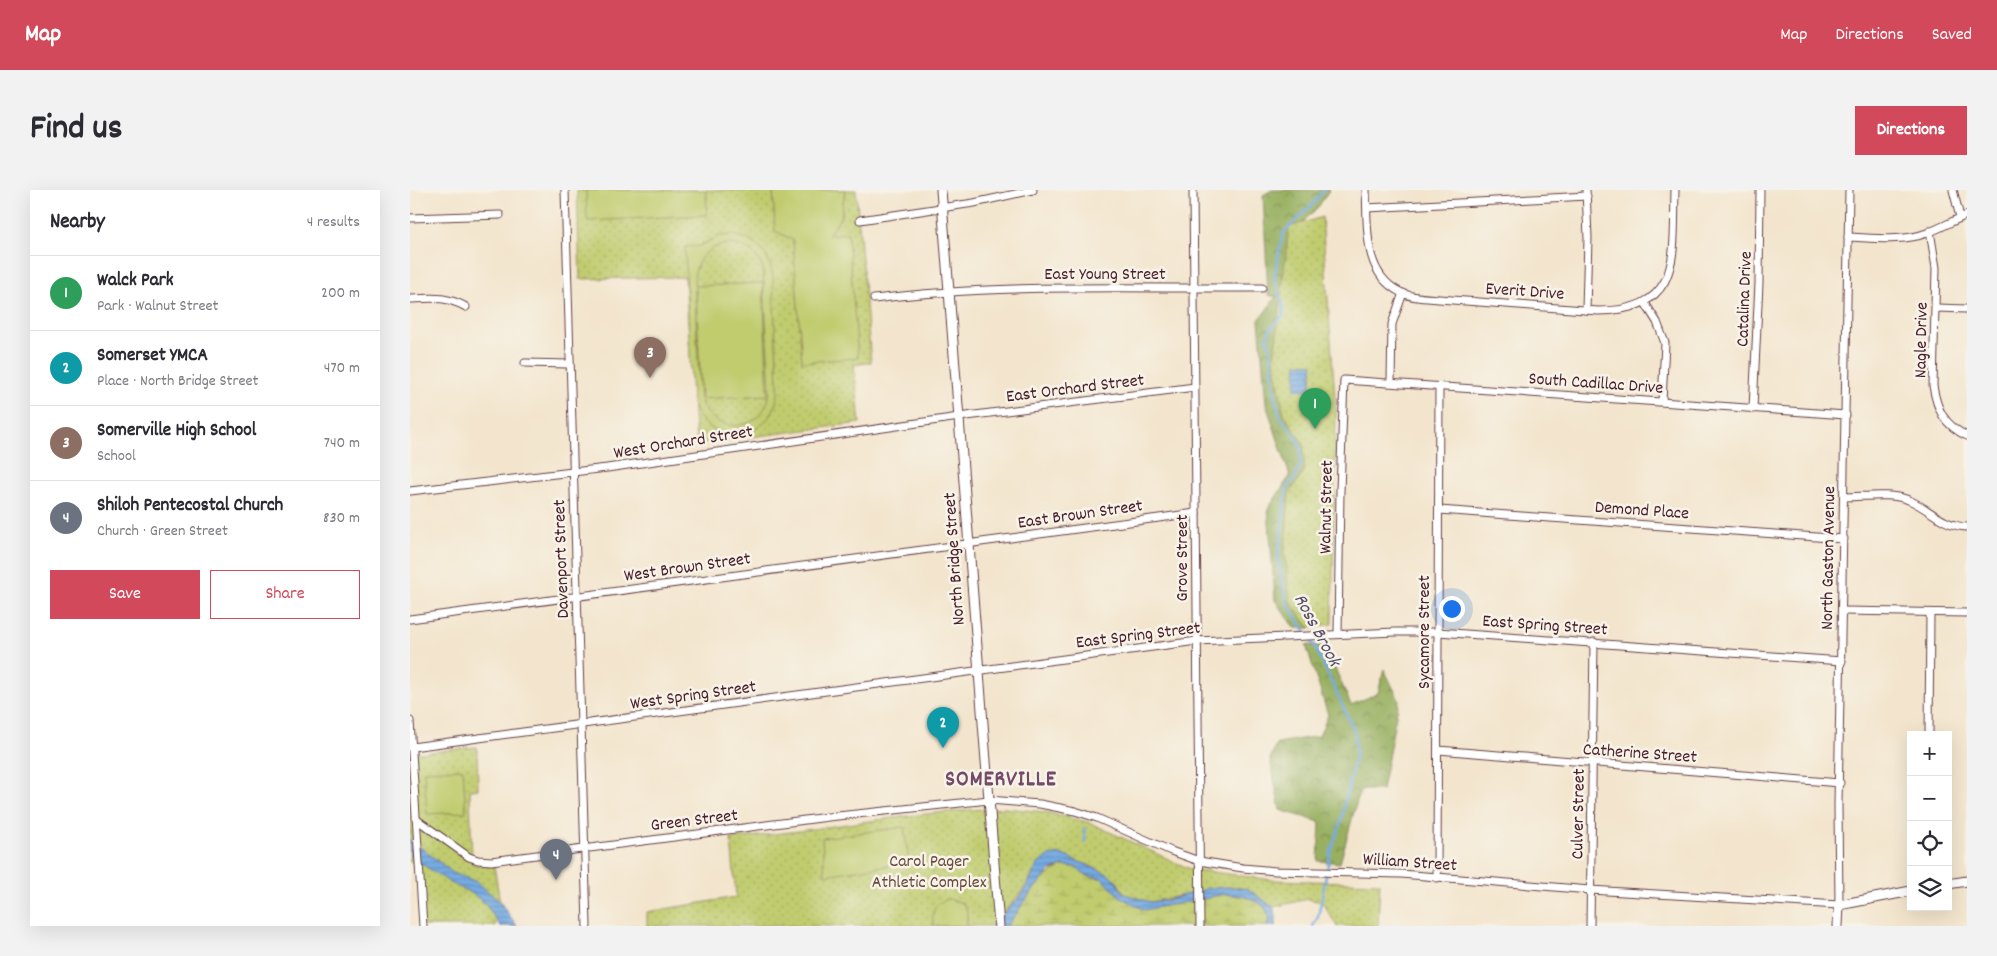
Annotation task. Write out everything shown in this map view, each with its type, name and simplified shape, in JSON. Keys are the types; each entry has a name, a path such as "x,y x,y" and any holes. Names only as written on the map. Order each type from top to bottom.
{"street":[{"name":"Davenport Street","path":"564,190 587,926"},
{"name":"North Bridge Street","path":"941,190 997,893 998,926"},
{"path":"860,220 974,203 1033,190"},
{"name":"Grove Street","path":"1193,190 1200,926"},
{"path":"1366,190 1368,245 1372,259 1389,284 1403,293 1392,324 1391,382"},
{"path":"1662,401 1665,343 1657,322 1645,303 1659,290 1670,272 1675,190"},
{"name":"Catalina Drive","path":"1753,409 1759,283 1760,190"},
{"name":"North Gaston Avenue","path":"1838,926 1849,190"},
{"path":"1848,237 1886,239 1912,237 1930,232 1964,216 1953,190"},
{"path":"1367,208 1586,193 1586,310"},
{"path":"410,218 500,215"},
{"name":"Nagle Drive","path":"1930,232 1936,268 1934,386 1936,403 1941,415 1949,425 1967,436"},
{"name":"East Young Street","path":"874,299 949,290 1009,288 1262,288"},
{"name":"Everit Drive","path":"1403,293 1439,299 1586,310 1616,311 1634,308 1645,303"},
{"path":"410,299 443,298 453,300 466,307"},
{"path":"1936,308 1967,309"},
{"path":"525,364 569,364"},
{"name":"South Cadillac Drive","path":"1344,380 1846,415"},
{"name":"Walnut Street","path":"1338,634 1344,380"},
{"name":"East Orchard Street","path":"959,417 1195,387"},
{"name":"Sycamore Street","path":"1438,878 1439,387"},
{"name":"West Orchard Street","path":"410,491 572,472 959,417"},
{"path":"1845,497 1902,498 1918,505 1941,521 1967,527"},
{"name":"Demond Place","path":"1439,510 1844,539"},
{"name":"East Brown Street","path":"968,543 1196,513"},
{"name":"West Brown Street","path":"410,619 968,543"},
{"path":"1843,611 1967,613"},
{"path":"1929,731 1930,613"},
{"name":"East Spring Street","path":"978,671 1197,641 1338,634 1438,632 1842,661"},
{"name":"Culver Street","path":"1590,926 1594,642"},
{"name":"West Spring Street","path":"412,747 978,671"},
{"path":"410,721 423,926"},
{"name":"Catherine Street","path":"1438,750 1840,783"},
{"name":"William Street","path":"989,800 1040,804 1075,811 1097,818 1172,851 1199,860 1243,868 1401,874 1590,890 1839,905"},
{"name":"Green Street","path":"416,819 470,857 490,861 828,817 989,800"},
{"path":"1952,883 1967,881"},
{"path":"1839,905 1907,892"}],"green space":[{"path":"577,190 856,190 871,362 854,365 860,423 696,444 685,277 580,279"},
{"path":"586,190 706,190 707,215 587,221"},
{"path":"773,190 845,190 841,217 828,235 848,233 858,358 802,362 793,240 775,231"},
{"path":"1272,190 1329,190 1319,206 1293,232 1311,400 1312,623 1310,628 1294,628 1275,600 1268,509 1290,476 1266,404 1259,320 1276,297 1268,295 1263,195"},
{"path":"1322,217 1336,411 1332,624 1309,627 1290,602 1285,551 1289,494 1304,472 1304,445 1284,414 1274,359 1289,227"},
{"path":"733,235 755,244 769,261 773,277 778,382 776,403 769,417 757,428 734,435 709,427 700,418 692,402 685,247 700,246 719,236","holes":["730,244 751,251 763,269 770,391 766,405 759,415 750,422 739,425 727,425 716,420 707,412 700,399 694,279 698,265 705,254 716,247"]},
{"path":"763,283 768,395 701,399 696,286"},
{"path":"1306,645 1325,645 1351,705 1378,693 1384,669 1399,700 1382,790 1360,790 1340,863 1318,861 1320,822 1280,810 1270,759 1277,743 1319,736 1328,715"},
{"path":"477,747 478,789 470,790 472,864 494,866 500,902 495,926 423,926 418,863 410,862 410,754"},
{"path":"463,769 466,812 427,814 424,771"},
{"name":"Carol Pager Athletic Complex","path":"1005,808 1045,812 1088,822 1190,869 1272,880 1380,883 1378,926 1337,926 1322,902 1308,899 1273,907 1248,889 1185,895 1150,902 1125,894 1116,880 1087,864 1038,864 1017,897 991,926 647,926 647,912 736,897 731,839 936,813"},
{"path":"904,827 909,862 825,875 822,838"},
{"path":"1062,866 1075,867 1088,876 1101,878 1122,898 1209,898 1221,895 1236,895 1262,905 1270,919 1267,926 1007,926 1038,884"},
{"path":"948,899 963,903 967,911 967,926 934,926 933,913 935,909 940,903"}],"water":[{"path":"1297,363 1313,364 1310,390 1295,389"},
{"path":"410,839 453,873 477,882 500,902 517,926 500,926 485,903 410,856"},
{"path":"1060,854 1106,873 1116,880 1125,894 1150,902 1168,900 1209,888 1233,887 1248,889 1273,907 1276,914 1276,926 1267,926 1270,919 1262,905 1236,895 1221,895 1144,910 1122,898 1101,878 1088,876 1075,867 1062,866 1050,871 1032,891 1007,926 991,926 1017,900 1027,886 1038,864 1049,856"}],"waterway":[{"name":"Ross Brook","path":"1313,926 1318,917 1330,854 1340,825 1356,752 1354,730 1314,645 1287,603 1282,584 1278,556 1287,487 1294,479 1301,465 1300,446 1296,436 1280,417 1274,392 1271,351 1267,338 1270,329 1284,315 1283,303 1274,277 1283,233 1314,203 1324,190"},
{"path":"1084,828 1085,842"}],"place":[{"name":"Somerville High School","path":"650,378"},
{"name":"Walck Park","path":"1315,429"},
{"name":"Somerset YMCA","path":"943,748"},
{"name":"Shiloh Pentecostal Church","path":"556,880"}],"district":[{"name":"SOMERVILLE","path":"1001,777"}]}
